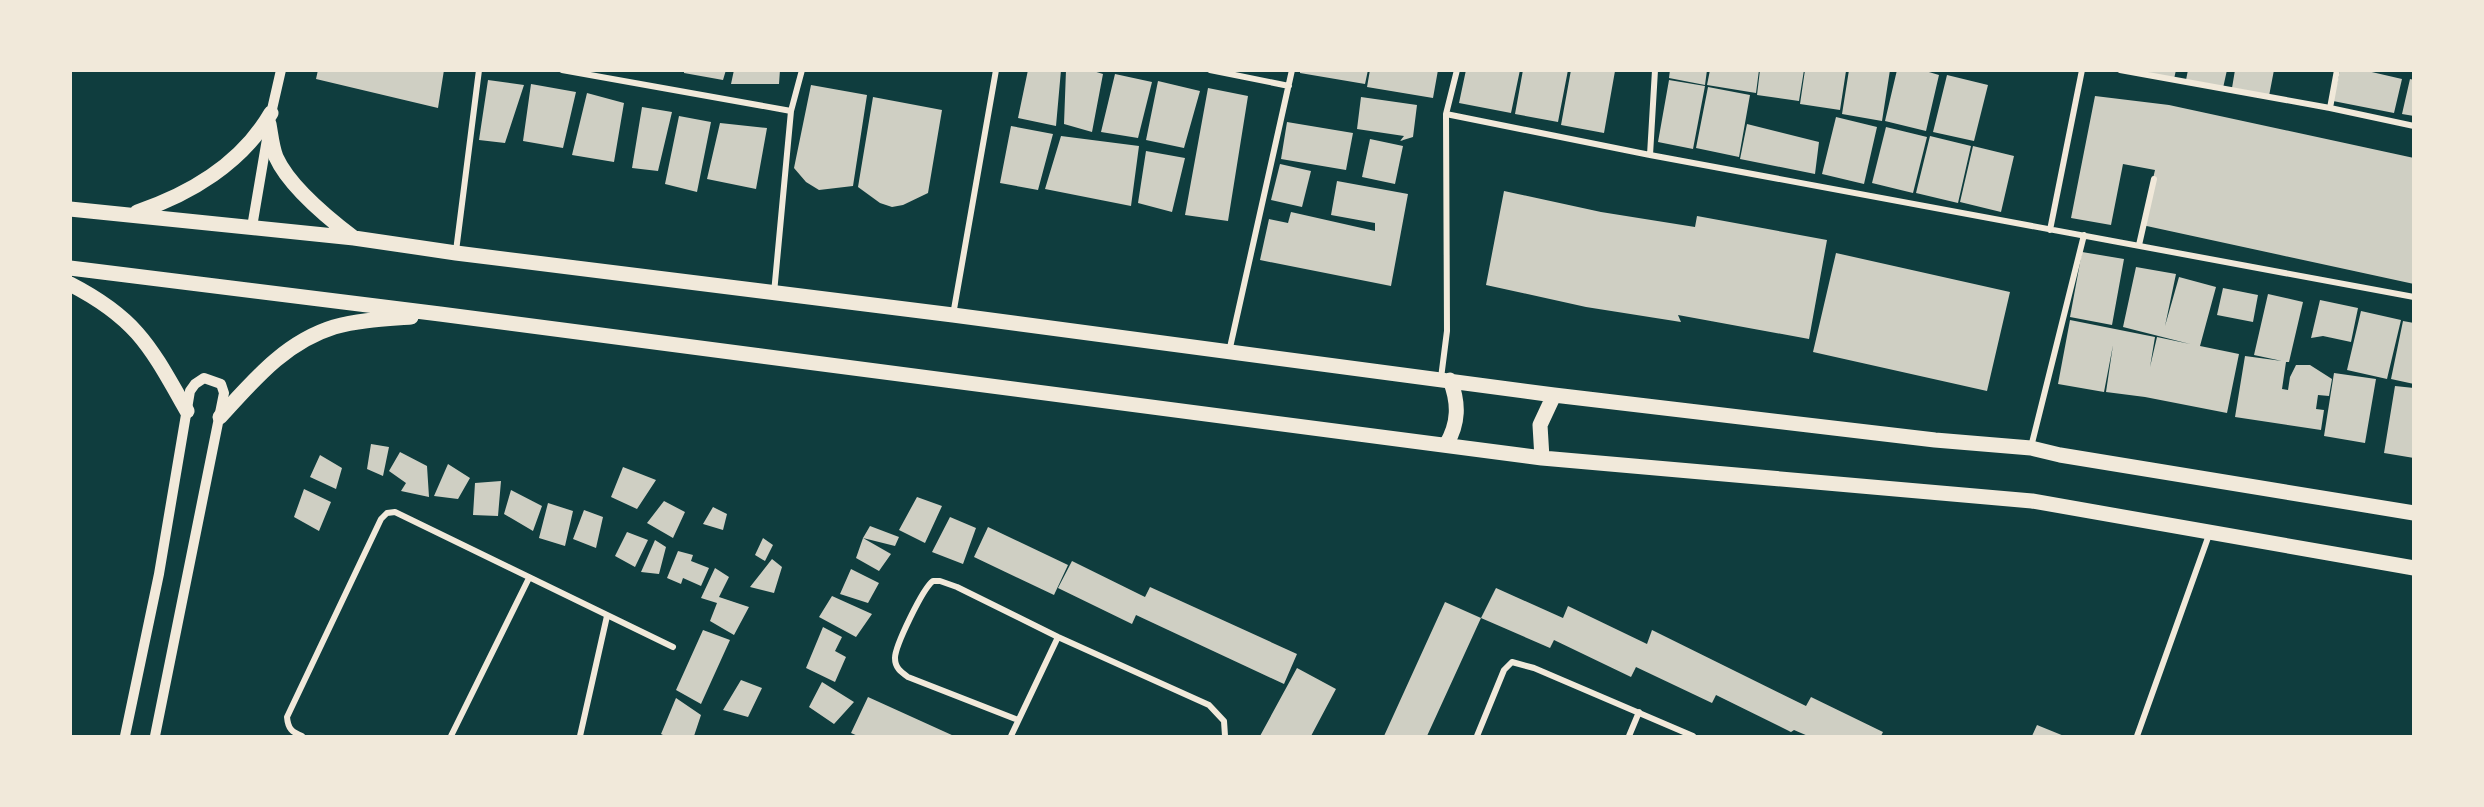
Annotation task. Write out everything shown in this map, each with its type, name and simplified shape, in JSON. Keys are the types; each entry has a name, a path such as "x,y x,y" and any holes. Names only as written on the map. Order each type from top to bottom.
{"main road":[{"path":"132,214 180,194 216,173 240,153 270,119"},
{"path":"270,119 275,156 287,174 335,224 354,238"},
{"path":"70,209 354,238 1554,395 1935,440 2031,448 2060,455 2414,513"},
{"path":"70,268 1542,458 2032,501 2414,568"},
{"path":"70,284 98,298 133,327 160,362 187,411"},
{"path":"220,417 275,359 294,344 313,335 358,322 440,314"},
{"path":"1445,380 1457,402 1452,435 1446,445"},
{"path":"1542,458 1540,425 1554,395"}],"street":[{"path":"252,227 270,119 281,70"},
{"path":"456,253 479,70"},
{"path":"562,70 791,111"},
{"path":"774,294 791,111 802,70"},
{"path":"953,315 996,70"},
{"path":"1210,70 1288,86"},
{"path":"1229,353 1292,70"},
{"path":"1445,380 1447,331 1446,114 1457,70"},
{"path":"1650,155 1655,70"},
{"path":"2050,230 2082,70"},
{"path":"2120,70 2330,108 2414,126"},
{"path":"2330,108 2337,70"},
{"path":"1446,114 1650,155 2414,297"},
{"path":"2139,245 2154,179"},
{"path":"2031,448 2084,235"},
{"path":"125,736 159,574 190,391 204,378 221,384 224,393 155,736"},
{"path":"302,736 292,731 287,717 381,519 387,513 395,512 673,648"},
{"path":"2138,736 2210,531"},
{"path":"451,736 529,578"},
{"path":"1018,720 908,677 896,667 895,655 928,584 940,580 1058,637 1209,705 1224,721 1225,736"},
{"path":"580,736 607,616"},
{"path":"1011,736 1058,637"},
{"path":"1477,736 1503,670 1512,662 1534,668 1693,736"},
{"path":"1629,736 1639,712"}],"building":[{"path":"318,70 444,70 438,108 316,79"},
{"path":"684,70 726,70 723,80 684,73"},
{"path":"734,70 780,70 779,84 731,84"},
{"path":"1028,70 1061,70 1056,126 1018,118"},
{"path":"1066,70 1090,70 1103,74 1092,132 1064,124"},
{"path":"1300,70 1368,70 1365,84 1300,73"},
{"path":"1370,70 1438,70 1433,98 1367,87"},
{"path":"1466,70 1520,70 1511,113 1459,103"},
{"path":"1523,70 1568,70 1558,122 1515,114"},
{"path":"1571,70 1615,71 1604,133 1561,125"},
{"path":"1670,70 1707,70 1705,85 1669,78"},
{"path":"1710,70 1759,70 1756,93 1707,85"},
{"path":"1760,70 1804,70 1799,101 1757,95"},
{"path":"1805,70 1846,71 1840,110 1800,104"},
{"path":"1849,70 1890,70 1882,121 1842,114"},
{"path":"1897,70 1922,70 1939,75 1926,131 1885,121"},
{"path":"2138,70 2176,70 2174,79"},
{"path":"2188,70 2227,70 2223,88 2186,80"},
{"path":"2235,70 2274,70 2269,96 2232,88"},
{"path":"2340,70 2363,70 2402,79 2394,113 2333,101"},
{"path":"1115,74 1152,82 1138,138 1101,132"},
{"path":"1947,75 1988,85 1974,141 1933,132"},
{"path":"2410,79 2414,80 2414,116 2402,114"},
{"path":"488,80 524,85 505,143 479,140"},
{"path":"1669,80 1705,86 1693,149 1658,142"},
{"path":"1158,81 1200,91 1184,148 1146,140"},
{"path":"531,84 576,92 563,148 523,141"},
{"path":"811,85 867,95 853,186 819,190 806,182 794,168"},
{"path":"1708,87 1750,95 1739,157 1696,148"},
{"path":"1208,88 1248,96 1228,221 1185,215"},
{"path":"587,93 624,103 614,162 572,155"},
{"path":"2095,96 2169,105 2414,158 2414,284 2142,225 2155,170 2123,164 2111,225 2071,218"},
{"path":"873,97 942,110 928,193 903,205 892,207 880,203 858,187"},
{"path":"1361,97 1417,105 1413,137 1400,141 1404,136 1357,129"},
{"path":"642,107 672,112 658,171 632,168"},
{"path":"679,116 711,122 697,192 665,184"},
{"path":"1836,117 1877,127 1864,184 1822,174"},
{"path":"1287,122 1353,133 1346,170 1281,159"},
{"path":"720,123 767,128 756,189 707,179"},
{"path":"1747,124 1819,142 1815,174 1740,159"},
{"path":"1011,126 1053,134 1038,190 1000,183"},
{"path":"1886,127 1927,137 1913,193 1872,183"},
{"path":"1061,136 1139,146 1131,206 1045,189"},
{"path":"1930,136 1971,146 1958,203 1916,193"},
{"path":"1370,139 1403,146 1395,184 1362,177"},
{"path":"1973,146 2014,156 2001,212 1960,202"},
{"path":"1146,151 1185,158 1172,212 1138,203"},
{"path":"1280,164 1311,171 1302,207 1271,200"},
{"path":"1337,181 1408,194 1391,286 1260,260 1269,219 1288,223 1291,212 1375,231 1375,223 1331,215"},
{"path":"1504,191 1601,212 1695,227 1697,216 1827,240 1809,339 1678,315 1681,322 1586,307 1486,285"},
{"path":"2082,252 2124,259 2112,325 2070,317"},
{"path":"1836,253 2010,292 1987,391 1813,352"},
{"path":"2136,267 2176,274 2165,326 2179,277 2216,287 2200,346 2239,354 2227,413 2106,392 2113,345 2104,392 2058,384 2070,320 2155,337 2150,367 2157,337 2190,344 2123,327"},
{"path":"2223,288 2258,295 2253,322 2217,315"},
{"path":"2268,294 2303,302 2289,362 2286,362 2282,389 2288,390 2290,377 2296,365 2310,365 2332,379 2329,396 2318,395 2316,409 2324,410 2321,430 2235,417 2245,356 2282,361 2254,355"},
{"path":"2320,300 2358,308 2351,342 2323,336 2311,338"},
{"path":"2361,311 2401,320 2387,379 2347,370"},
{"path":"2403,321 2414,323 2414,384 2391,379"},
{"path":"2334,373 2376,379 2365,443 2324,436"},
{"path":"2395,386 2414,388 2414,458 2384,453"},
{"path":"371,444 389,447 383,476 367,469"},
{"path":"400,452 427,466 429,497 401,491 406,483 389,471"},
{"path":"320,455 342,468 336,489 310,477"},
{"path":"448,464 470,478 458,499 434,496"},
{"path":"623,467 656,480 637,509 611,497"},
{"path":"501,481 498,516 473,515 475,483"},
{"path":"304,489 331,502 319,531 294,517"},
{"path":"511,490 542,506 533,531 504,514"},
{"path":"917,497 942,506 925,543 899,530"},
{"path":"664,501 685,512 673,538 647,523"},
{"path":"548,503 573,511 565,546 539,538"},
{"path":"713,507 727,514 723,530 703,524"},
{"path":"584,510 603,517 596,548 573,539"},
{"path":"950,517 976,528 963,564 932,552"},
{"path":"870,526 899,537 895,546 863,538"},
{"path":"988,527 1068,565 1054,595 974,557"},
{"path":"627,532 648,540 635,567 615,556"},
{"path":"763,538 773,545 765,561 755,555"},
{"path":"863,538 891,554 879,571 856,558"},
{"path":"655,540 666,547 659,574 641,572"},
{"path":"678,551 693,555 691,561 709,568 701,586 683,578 681,584 667,578"},
{"path":"772,559 782,567 774,593 750,587"},
{"path":"1072,561 1145,597 1150,587 1297,654 1284,684 1136,615 1132,624 1058,588"},
{"path":"715,568 729,577 719,597 749,607 734,635 710,621 717,603 701,598"},
{"path":"851,569 879,583 868,603 840,594"},
{"path":"1496,588 1563,618 1568,606 1647,644 1652,630 1806,706 1811,697 1883,732 1881,736 1808,736 1794,730 1791,732 1716,695 1712,703 1636,667 1631,677 1554,640 1550,648 1481,618"},
{"path":"832,596 872,614 856,637 819,617"},
{"path":"1445,602 1481,618 1427,736 1384,736"},
{"path":"823,627 842,637 835,651 846,657 835,682 806,668"},
{"path":"703,630 730,640 701,704 676,690"},
{"path":"1297,668 1336,689 1311,736 1260,736"},
{"path":"741,680 762,688 748,717 723,710"},
{"path":"822,682 854,702 834,724 809,707"},
{"path":"868,697 954,736 858,736 851,733"},
{"path":"676,698 701,715 694,736 661,734"},
{"path":"2037,725 2064,736 2032,736"}]}
